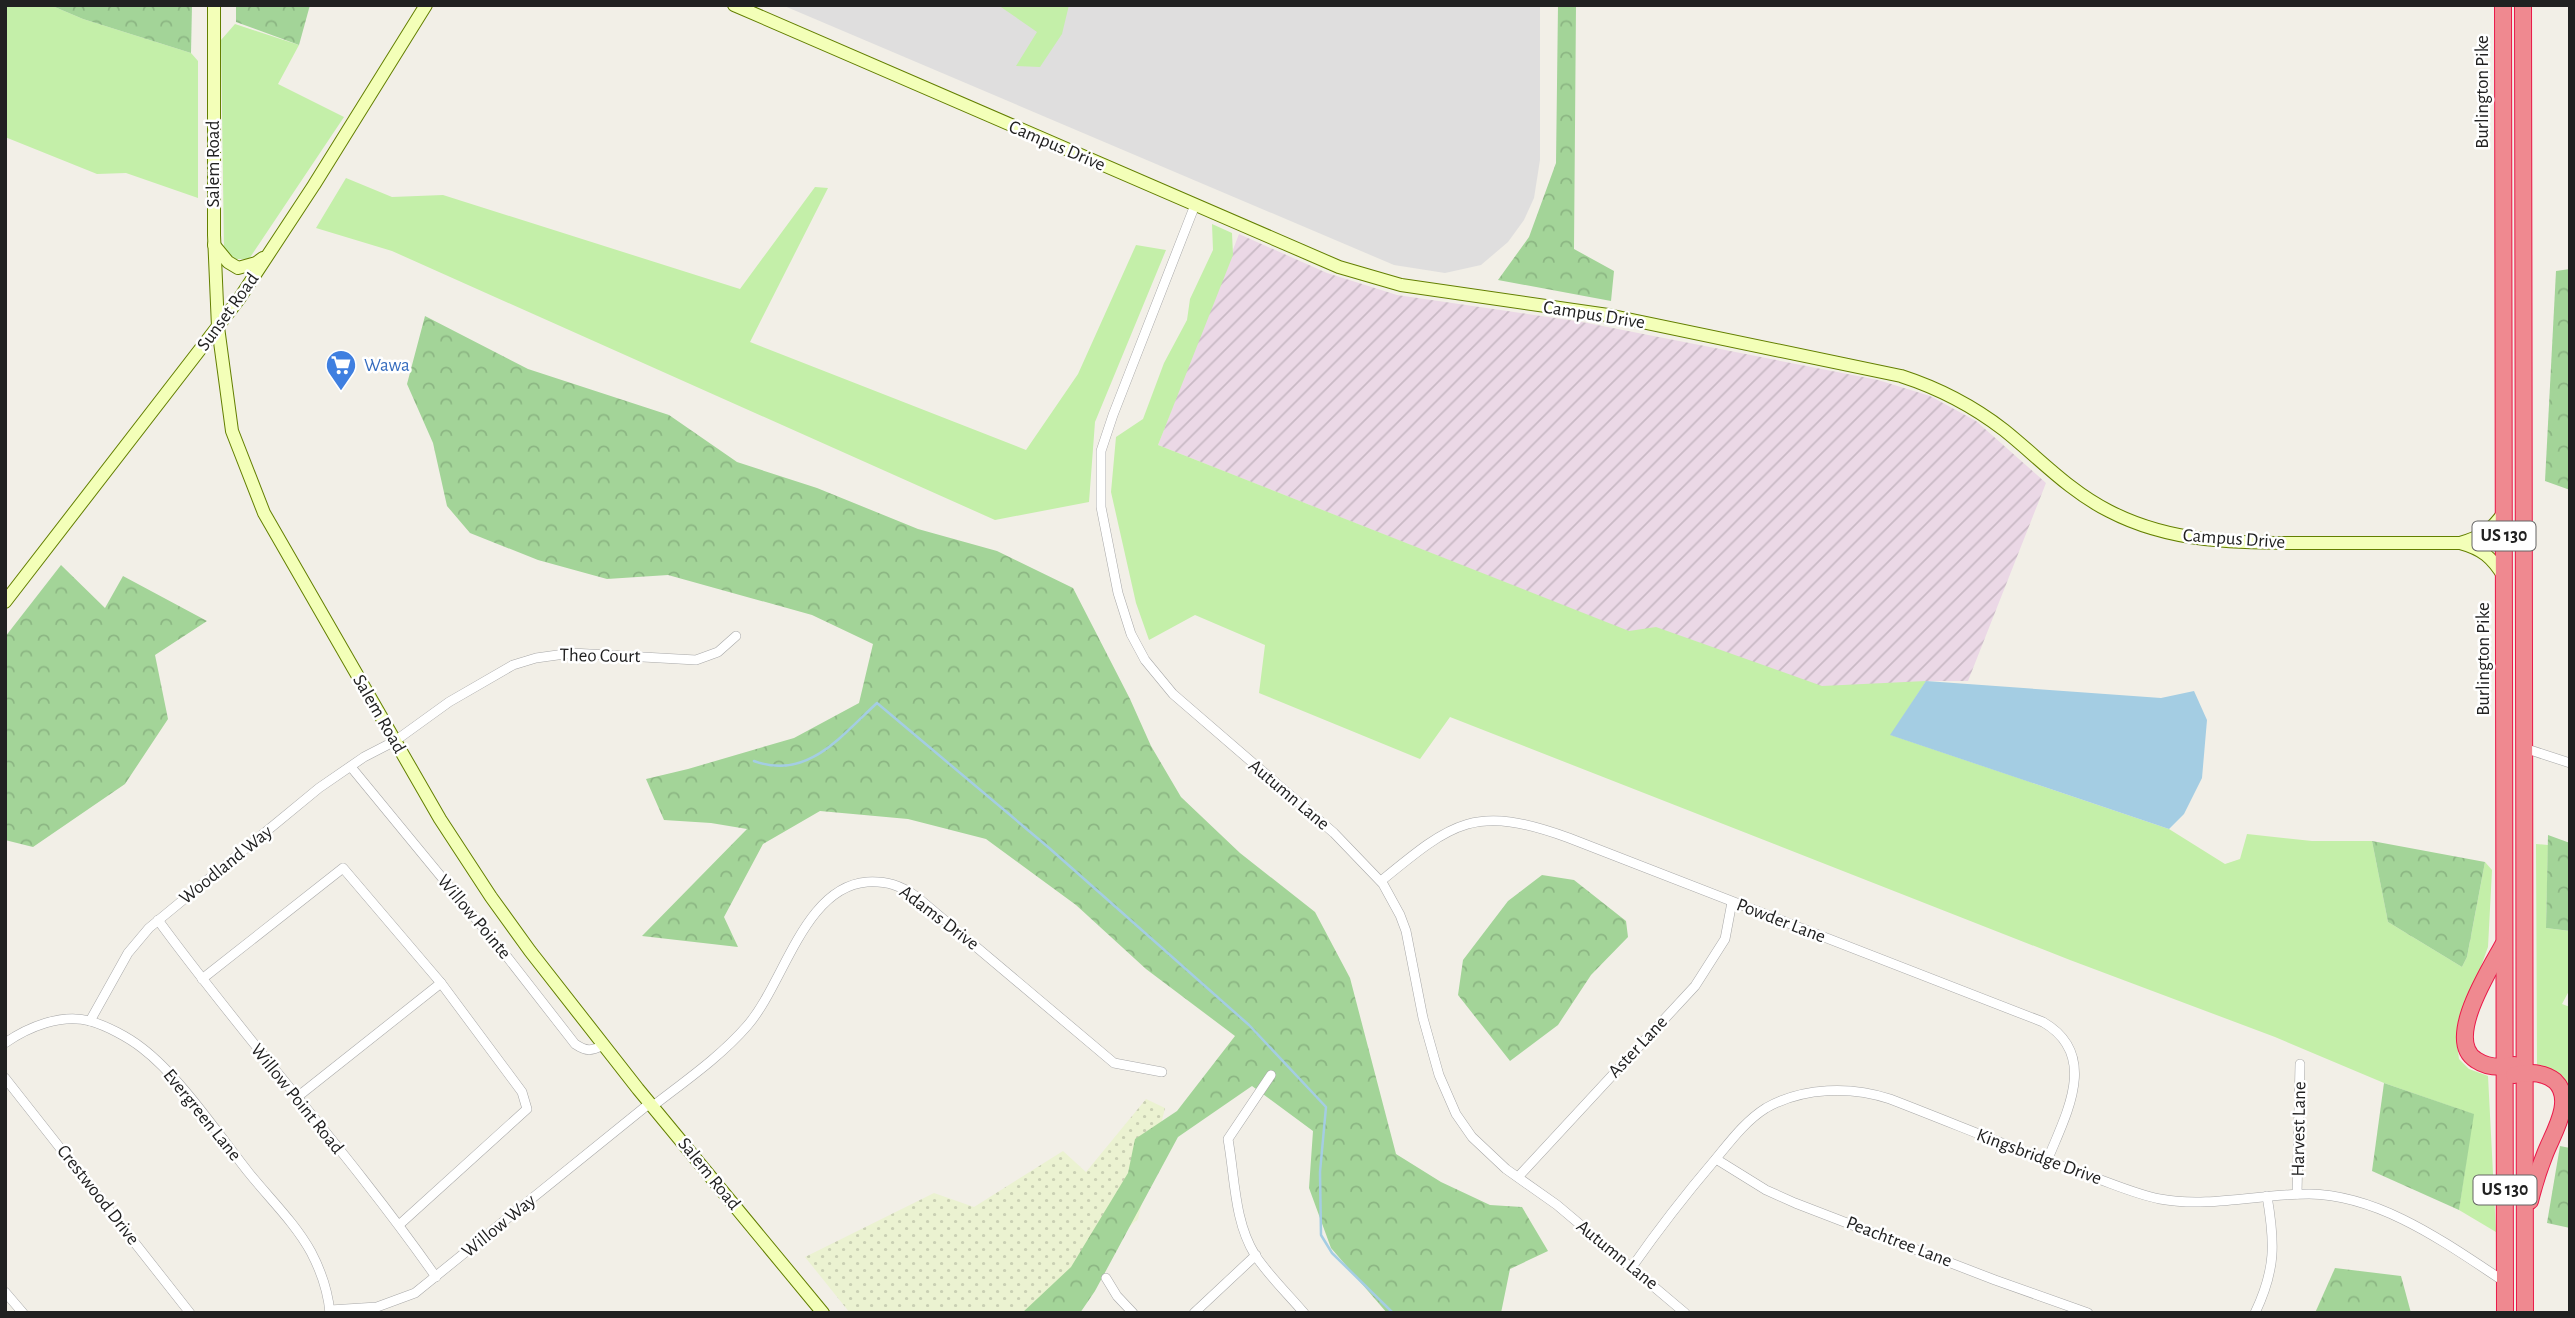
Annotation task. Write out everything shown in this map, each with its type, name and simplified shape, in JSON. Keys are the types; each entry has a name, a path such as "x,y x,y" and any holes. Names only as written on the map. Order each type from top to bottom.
{"highway":[{"name":"Burlington Pike","path":"2503,5 2505,1313"},
{"name":"US 130","path":"2523,5 2525,1313"},
{"path":"2505,943 2472,1008 2464,1036 2466,1047 2477,1061 2505,1074 2512,1075 2524,1066 2552,1079 2563,1088 2566,1099 2564,1111 2534,1185 2525,1224"}],"street":[{"name":"Salem Road","path":"214,5 214,245 218,327 232,430 257,498 440,819 481,883 604,1045 823,1313"},
{"name":"Sunset Road","path":"5,602 218,327 269,253 426,5"},
{"name":"Campus Drive","path":"734,5 1339,268 1383,282 1608,316 1884,371 1922,383 1966,405 2001,428 2087,498 2123,518 2170,535 2236,543 2460,543 2476,547 2487,554 2504,577"},
{"name":"Autumn Lane","path":"1195,205 1112,415 1101,451 1101,506 1121,607 1138,648 1163,683 1184,704 1334,833 1381,881 1406,931 1423,1018 1450,1101 1472,1137 1494,1158 1557,1205 1685,1313"},
{"path":"214,245 228,262 238,268 256,263 269,253"},
{"name":"Campus Drive","path":"2460,543 2488,532 2504,512"},
{"name":"Theo Court","path":"396,741 482,681 524,661 572,653 696,660 718,652 736,636"},
{"name":"Woodland Way","path":"90,1021 128,953 158,920 319,788 364,757 396,741"},
{"path":"2524,748 2570,763"},
{"name":"Willow Pointe","path":"351,766 575,1044 584,1050 592,1051 604,1045"},
{"name":"Powder Lane","path":"1381,881 1443,833 1477,822 1502,821 1542,828 2004,1006 2053,1027 2061,1034 2071,1051 2075,1079 2072,1097 2047,1161"},
{"path":"202,979 343,868 440,983 522,1092 527,1109 399,1225"},
{"name":"Adams Drive","path":"652,1105 724,1049 749,1024 808,925 830,897 850,886 884,881 917,897 1114,1063 1163,1072"},
{"name":"Aster Lane","path":"1518,1177 1695,986 1725,939 1732,902"},
{"name":"Willow Point Road","path":"158,920 399,1225 436,1277"},
{"path":"296,1098 440,983"},
{"name":"Evergreen Lane","path":"5,1043 41,1024 69,1020 90,1021 143,1048 183,1090 306,1243 322,1277 330,1311"},
{"name":"Harvest Lane","path":"2297,1194 2300,1064"},
{"path":"1270,1075 1228,1139 1238,1206 1246,1236 1256,1255 1304,1313"},
{"name":"Crestwood Drive","path":"5,1079 190,1313"},
{"name":"Kingsbridge Drive","path":"1632,1267 1679,1203 1736,1135 1765,1109 1809,1093 1842,1090 1865,1092 1890,1099 2047,1161 2161,1199 2190,1201 2320,1194 2345,1199 2410,1221 2505,1282"},
{"name":"Willow Way","path":"330,1311 384,1305 407,1297 436,1277 652,1105"},
{"name":"Peachtree Lane","path":"1716,1159 1795,1203 2088,1313"},
{"name":"Harvest Lane","path":"2255,1313 2270,1279 2272,1264 2272,1230 2267,1196"},
{"path":"1194,1313 1256,1255"},
{"path":"1106,1278 1117,1296 1133,1313"},
{"path":"5,1292 23,1313"}],"shaded area":[{"path":"782,5 1540,5 1540,160 1534,198 1524,220 1508,242 1481,265 1445,273 1394,265"},
{"path":"1239,234 1327,273 1397,295 1582,322 1878,380 1930,396 1976,421 2046,483 1968,681 1926,681 1890,735 1158,445"}],"green space":[{"path":"5,5 50,5 83,19 191,53 198,61 198,198 126,173 97,174 5,137"},
{"path":"50,5 192,5 191,53 83,19"},
{"path":"236,5 310,5 299,45 236,22"},
{"path":"998,5 1069,5 1062,34 1040,67 1016,66 1037,32"},
{"path":"1558,5 1576,5 1574,249 1614,271 1611,301 1498,280 1529,237 1556,163"},
{"path":"235,24 299,45 278,84 344,117 249,259 236,259 224,251 221,40"},
{"path":"346,178 392,197 443,195 740,289 815,187 828,188 750,342 1026,450 1078,374 1136,245 1166,250 1095,422 1089,502 995,520 392,251 316,228"},
{"path":"1212,224 1232,233 1233,255 1158,445 1629,631 1656,627 1822,686 1926,681 1891,735 2169,829 2225,864 2240,859 2247,834 2312,841 2372,841 2388,922 2462,967 2467,957 2485,862 2492,870 2488,947 2456,1036 2459,1059 2469,1069 2488,1076 2496,1232 2459,1210 2473,1114 2384,1083 2275,1037 2070,960 1450,717 1420,759 1259,693 1265,645 1195,615 1149,640 1136,603 1111,492 1116,437 1143,419 1164,363 1187,320 1190,299 1213,250"},
{"path":"2570,269 2570,490 2545,481 2556,271"},
{"path":"425,316 528,369 669,415 737,462 817,488 918,529 997,551 1073,588 1151,746 1181,797 1240,853 1315,912 1350,978 1396,1154 1441,1182 1490,1205 1522,1207 1548,1251 1510,1269 1501,1313 1387,1313 1331,1248 1309,1188 1313,1131 1252,1086 1178,1137 1095,1291 1080,1313 1022,1313 1071,1267 1128,1173 1135,1139 1177,1111 1235,1036 1146,969 1076,905 986,839 908,819 820,811 763,844 724,917 738,947 642,936 747,829 664,820 646,779 794,738 859,703 873,644 812,615 668,575 607,579 538,560 470,533 447,506 433,443 407,384"},
{"path":"61,565 105,608 123,576 207,621 155,655 168,719 125,784 33,847 5,840 5,637"},
{"path":"2548,835 2570,843 2570,931 2546,928"},
{"path":"2372,841 2485,862 2467,957 2462,967 2388,922"},
{"path":"2536,844 2548,845 2546,928 2570,931 2570,989 2562,1004 2570,1007 2570,1086 2558,1074 2537,1066"},
{"path":"1542,875 1574,880 1626,921 1628,937 1591,975 1558,1025 1510,1061 1458,995 1463,960 1508,901"},
{"path":"2384,1083 2474,1114 2459,1210 2372,1171"},
{"path":"1146,1099 1165,1108 1138,1219 1029,1313 850,1313 805,1257 934,1193 974,1207 1063,1151 1086,1172"},
{"path":"2560,1146 2570,1148 2570,1228 2547,1223"},
{"path":"2335,1268 2401,1276 2411,1313 2315,1313"}],"water":[{"path":"1926,681 2161,698 2194,691 2207,720 2202,778 2184,814 2169,829 1890,735"}],"waterway":[{"path":"754,761 773,766 791,765 807,760 836,741 877,703 1048,847 1249,1025 1326,1107 1320,1172 1321,1235 1332,1253 1393,1313"}],"place":[{"name":"Wawa","path":"341,392"}]}
